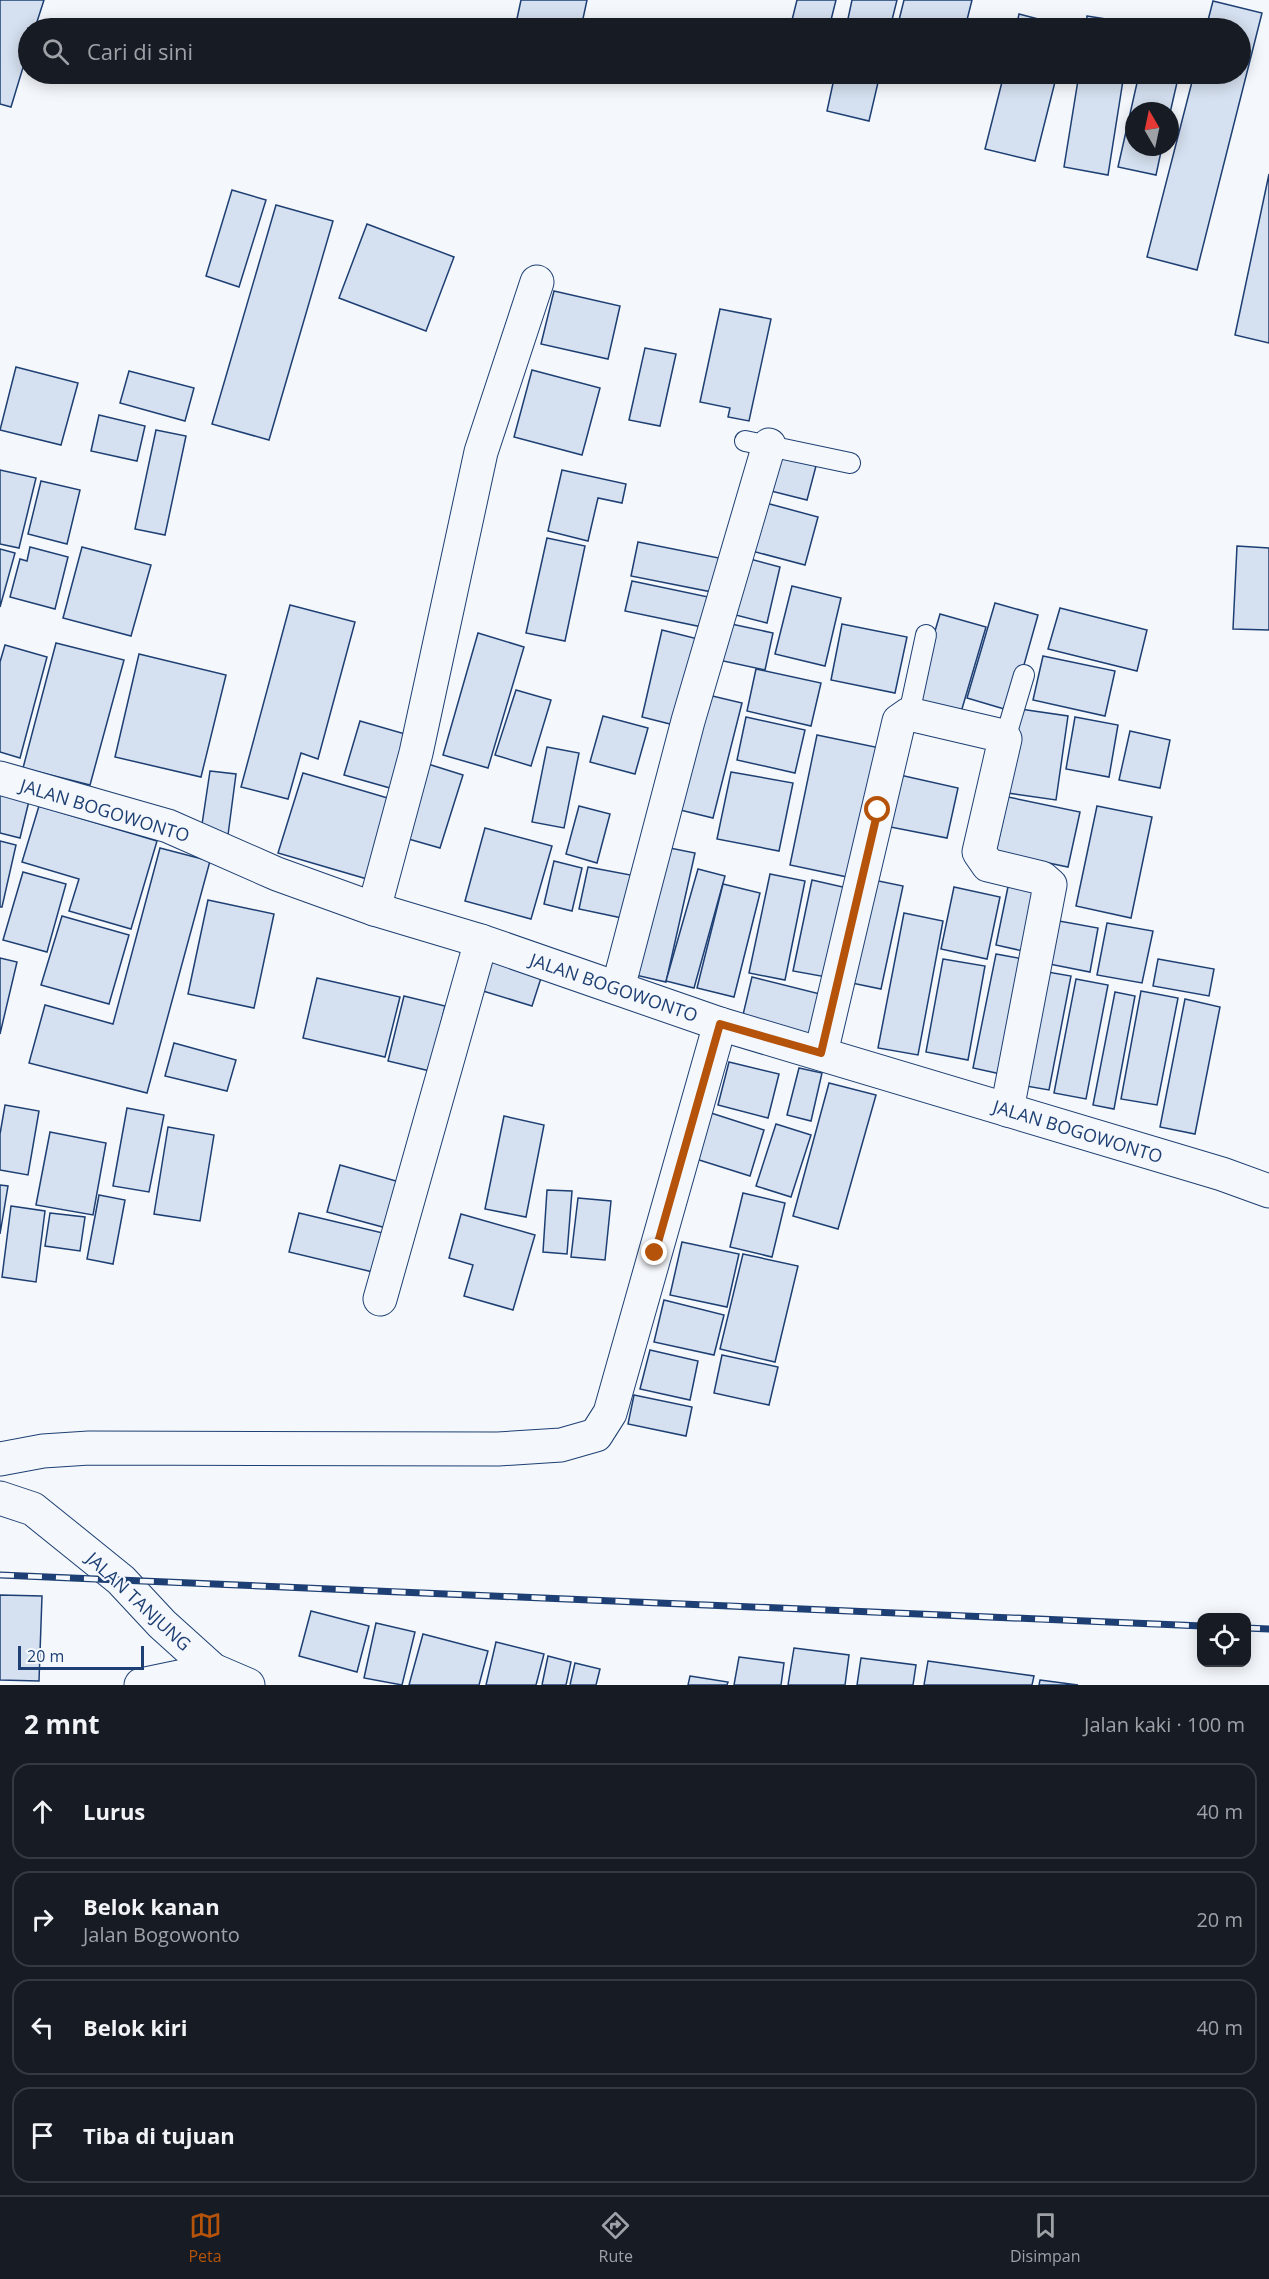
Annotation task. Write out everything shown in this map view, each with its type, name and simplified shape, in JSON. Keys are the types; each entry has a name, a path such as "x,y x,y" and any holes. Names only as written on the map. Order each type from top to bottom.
{"street":[{"path":"374,909 416,753 482,452 537,282"},
{"path":"618,988 688,721 757,443"},
{"path":"821,1053 899,721 909,714 999,735 1005,739 980,852 988,865 1042,878 1050,885 1007,1110"},
{"name":"JALAN BOGOWONTO","path":"0,778 168,826 277,874 374,909 480,941 720,1024 1222,1174 1269,1191"},
{"path":"380,1299 480,941"},
{"path":"0,1459 43,1451 89,1448 498,1449 561,1445 596,1435 610,1413 720,1024"},
{"name":"JALAN TANJUNG","path":"0,1498 33,1509 112,1573 213,1670 248,1685"},
{"path":"141,1685 213,1670"}],"lane":[{"path":"757,443 850,463"},
{"path":"909,714 926,635"},
{"path":"1005,739 1024,675"}],"building":[{"path":"0,0 44,0 38,18 18,18 18,84 11,107 0,104"},
{"path":"521,0 587,0 583,18 517,18"},
{"path":"797,0 836,0 832,18 792,18"},
{"path":"852,0 897,0 892,18 848,18"},
{"path":"904,0 972,0 968,18 900,18"},
{"path":"1213,1 1262,13 1251,56 1251,18 1209,18"},
{"path":"1019,14 1034,18 1018,18"},
{"path":"833,84 878,84 869,121 827,111"},
{"path":"1001,84 1054,84 1035,161 985,149"},
{"path":"1077,84 1122,84 1108,175 1064,167"},
{"path":"1137,84 1177,84 1173,102 1133,102"},
{"path":"1191,84 1244,84 1197,270 1147,257 1173,156 1179,156 1179,132"},
{"path":"1125,136 1125,156 1160,156 1156,175 1118,167"},
{"path":"1269,174 1269,343 1235,335"},
{"path":"232,190 266,200 239,287 206,276"},
{"path":"276,205 333,221 269,440 212,424"},
{"path":"367,224 454,257 426,331 339,298"},
{"path":"554,291 620,306 608,359 541,344"},
{"path":"720,309 771,319 749,421 728,417 730,408 700,402"},
{"path":"645,348 676,354 660,426 629,420"},
{"path":"16,367 78,383 61,445 0,430"},
{"path":"532,370 600,388 582,455 514,437"},
{"path":"129,371 194,388 185,421 120,403"},
{"path":"99,415 145,426 137,461 91,451"},
{"path":"156,430 186,436 165,535 135,529"},
{"path":"775,456 816,466 807,500 767,490"},
{"path":"0,470 36,478 19,548 0,544"},
{"path":"562,470 626,484 622,503 598,498 588,541 548,531"},
{"path":"41,481 80,490 67,544 28,534"},
{"path":"766,503 818,517 805,565 752,551"},
{"path":"547,538 585,546 565,641 526,633"},
{"path":"638,542 724,559 717,593 631,576"},
{"path":"1237,546 1269,548 1269,630 1233,629"},
{"path":"30,547 68,557 55,609 10,597 20,559 27,561"},
{"path":"82,547 151,565 131,636 63,618"},
{"path":"0,549 15,553 0,607"},
{"path":"739,556 780,567 767,623 724,612"},
{"path":"632,581 713,598 707,628 625,611"},
{"path":"792,586 841,598 825,666 775,654"},
{"path":"995,603 1038,615 1011,711 967,698"},
{"path":"290,605 355,622 318,759 301,753 288,799 241,787"},
{"path":"1060,608 1147,630 1137,671 1048,649"},
{"path":"940,614 986,627 959,719 913,706"},
{"path":"722,622 773,633 765,670 714,659"},
{"path":"842,624 907,637 895,693 831,680"},
{"path":"662,630 698,639 678,726 642,717"},
{"path":"478,633 524,647 488,768 443,755"},
{"path":"56,643 124,660 90,785 23,768"},
{"path":"5,645 47,657 20,758 0,752 0,662"},
{"path":"139,654 226,675 201,777 115,757"},
{"path":"1043,656 1115,671 1105,716 1033,700"},
{"path":"756,669 821,683 811,726 747,711"},
{"path":"516,690 551,700 531,766 495,755"},
{"path":"704,694 742,703 713,818 676,809"},
{"path":"1020,709 1068,716 1056,800 1008,793"},
{"path":"603,716 648,728 635,774 590,762"},
{"path":"746,717 805,730 795,773 737,760"},
{"path":"1075,717 1118,725 1109,777 1066,769"},
{"path":"360,721 405,734 390,788 344,775"},
{"path":"1130,731 1170,740 1160,788 1119,780"},
{"path":"817,735 880,748 852,878 790,865"},
{"path":"547,747 579,753 564,828 532,822"},
{"path":"428,764 463,775 440,848 405,838"},
{"path":"210,771 236,774 228,835 201,831"},
{"path":"731,772 793,783 779,851 717,839"},
{"path":"303,773 391,799 367,879 278,853"},
{"path":"891,773 958,788 947,838 880,825"},
{"path":"0,794 29,801 20,838 0,833"},
{"path":"1008,797 1080,812 1068,867 996,852"},
{"path":"39,806 157,841 131,929 69,911 79,879 22,862"},
{"path":"579,806 610,814 597,863 566,854"},
{"path":"1097,806 1152,817 1131,918 1076,906"},
{"path":"485,828 552,846 531,919 465,901"},
{"path":"0,841 16,845 2,907 0,907"},
{"path":"660,846 695,853 666,982 631,974"},
{"path":"160,848 210,861 147,1093 29,1063 45,1005 113,1024"},
{"path":"554,861 582,868 572,911 544,904"},
{"path":"588,867 636,876 627,919 579,909"},
{"path":"698,869 725,876 694,988 666,981"},
{"path":"23,872 66,884 47,952 3,940"},
{"path":"770,874 805,881 785,980 749,973"},
{"path":"864,878 903,886 881,989 842,981"},
{"path":"812,880 856,890 837,979 793,971"},
{"path":"1009,882 1045,889 1032,953 996,945"},
{"path":"723,884 760,893 734,997 697,988"},
{"path":"954,887 1000,897 987,959 941,949"},
{"path":"208,900 274,914 254,1008 188,994"},
{"path":"904,913 943,921 918,1055 878,1048"},
{"path":"62,916 129,935 109,1004 41,985"},
{"path":"1048,919 1098,928 1090,972 1039,962"},
{"path":"1107,923 1153,931 1142,983 1097,975"},
{"path":"996,954 1034,961 1010,1076 973,1068"},
{"path":"0,958 17,962 0,1034"},
{"path":"943,959 985,966 968,1060 926,1052"},
{"path":"1158,959 1214,969 1209,996 1153,986"},
{"path":"492,960 542,975 532,1006 483,991"},
{"path":"1036,970 1071,976 1049,1090 1015,1084"},
{"path":"752,977 824,995 814,1038 742,1019"},
{"path":"317,978 400,997 385,1057 303,1038"},
{"path":"1076,979 1108,985 1086,1099 1054,1093"},
{"path":"1141,991 1178,998 1157,1105 1121,1099"},
{"path":"1115,992 1135,996 1114,1109 1093,1105"},
{"path":"404,996 445,1006 430,1071 388,1061"},
{"path":"1185,999 1220,1007 1195,1134 1160,1127"},
{"path":"174,1043 236,1060 227,1091 165,1076"},
{"path":"729,1062 779,1074 768,1118 718,1105"},
{"path":"799,1068 822,1073 811,1121 787,1115"},
{"path":"829,1083 876,1095 838,1229 793,1216"},
{"path":"5,1105 39,1111 28,1175 0,1170 0,1134"},
{"path":"127,1108 164,1115 149,1192 113,1186"},
{"path":"711,1113 764,1130 750,1176 696,1159"},
{"path":"504,1116 544,1125 526,1217 485,1209"},
{"path":"776,1124 811,1135 791,1197 756,1186"},
{"path":"168,1127 214,1135 200,1221 154,1214"},
{"path":"50,1132 106,1143 93,1215 36,1205"},
{"path":"340,1165 403,1183 390,1229 327,1212"},
{"path":"0,1185 8,1186 0,1234"},
{"path":"547,1190 572,1191 567,1254 543,1252"},
{"path":"743,1193 785,1203 772,1257 730,1247"},
{"path":"99,1195 125,1200 113,1264 87,1259"},
{"path":"578,1198 611,1201 605,1260 571,1257"},
{"path":"11,1206 45,1211 36,1282 2,1277"},
{"path":"50,1213 85,1217 80,1251 45,1246"},
{"path":"299,1213 387,1234 377,1273 289,1252"},
{"path":"461,1214 535,1235 513,1310 464,1296 473,1265 449,1258"},
{"path":"682,1242 739,1254 727,1307 670,1295"},
{"path":"743,1254 798,1266 775,1362 720,1349"},
{"path":"664,1300 724,1315 714,1355 654,1342"},
{"path":"650,1350 698,1361 690,1400 640,1389"},
{"path":"722,1355 778,1367 769,1405 714,1393"},
{"path":"634,1395 692,1407 686,1436 628,1424"},
{"path":"0,1595 42,1596 39,1681 0,1680"},
{"path":"311,1611 369,1626 357,1672 299,1656"},
{"path":"376,1623 415,1632 402,1685 364,1678"},
{"path":"423,1634 488,1651 479,1685 409,1685"},
{"path":"496,1642 544,1654 536,1685 486,1685"},
{"path":"794,1648 849,1655 845,1685 788,1685"},
{"path":"548,1656 571,1662 566,1685 542,1685"},
{"path":"739,1657 784,1663 781,1685 734,1685"},
{"path":"861,1658 916,1665 913,1685 857,1685"},
{"path":"928,1661 1034,1676 1032,1685 924,1685"},
{"path":"575,1663 600,1669 596,1685 570,1685"},
{"path":"690,1676 728,1682 727,1685 688,1685"},
{"path":"1040,1680 1078,1685 1039,1685"}],"railway":[{"path":"0,1575 1197,1626"},
{"path":"1251,1628 1269,1629"}],"route":[{"path":"655,1253 720,1024 821,1053 878,810"}]}
